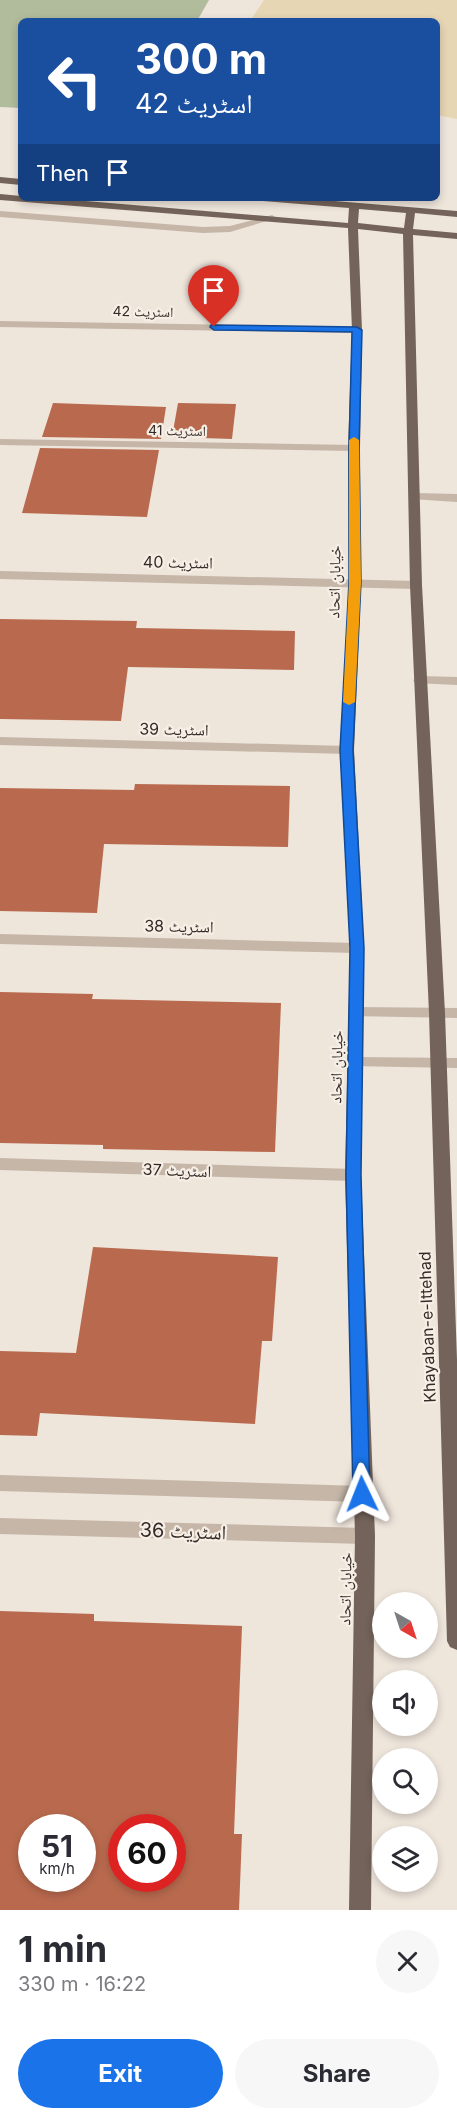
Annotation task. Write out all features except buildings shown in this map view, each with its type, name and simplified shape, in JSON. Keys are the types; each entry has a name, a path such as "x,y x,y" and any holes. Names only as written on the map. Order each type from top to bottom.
{"main road":[{"path":"0,180 18,182"},
{"path":"0,197 18,198"},
{"path":"52,201 272,218 457,236"},
{"path":"297,201 457,214"},
{"name":"خیابان اتحاد","path":"354,206 357,330 354,448 355,582 347,750 357,948 353,1175 365,1536 360,1910"},
{"path":"411,210 408,232 416,585 437,1013"},
{"name":"Khayaban-e-Ittehad","path":"437,1013 457,1641"}],"street":[{"path":"0,214 203,230 239,228 272,218"},
{"name":"اسٹریٹ 42","path":"0,324 357,330"},
{"name":"اسٹریٹ 41","path":"0,442 354,448"},
{"path":"415,497 457,498"},
{"name":"اسٹریٹ 40","path":"0,575 416,585"},
{"path":"420,680 457,681"},
{"name":"اسٹریٹ 39","path":"0,741 347,750"},
{"name":"اسٹریٹ 38","path":"0,939 357,948"},
{"path":"356,1012 457,1013"},
{"path":"355,1062 457,1063"},
{"name":"اسٹریٹ 37","path":"0,1164 353,1175"},
{"path":"0,1483 362,1494"},
{"name":"اسٹریٹ 36","path":"0,1526 365,1536"}],"green space":[{"path":"0,0 209,0 199,18 18,18 18,108 0,107"}],"sand":[{"path":"264,0 457,0 457,119 440,116 440,18 252,18"}],"slow traffic":[{"path":"349,702 355,582 354,440"}],"route":[{"path":"214,327 357,330 354,448 355,582 347,750 357,948 353,1175 362,1494"}]}
